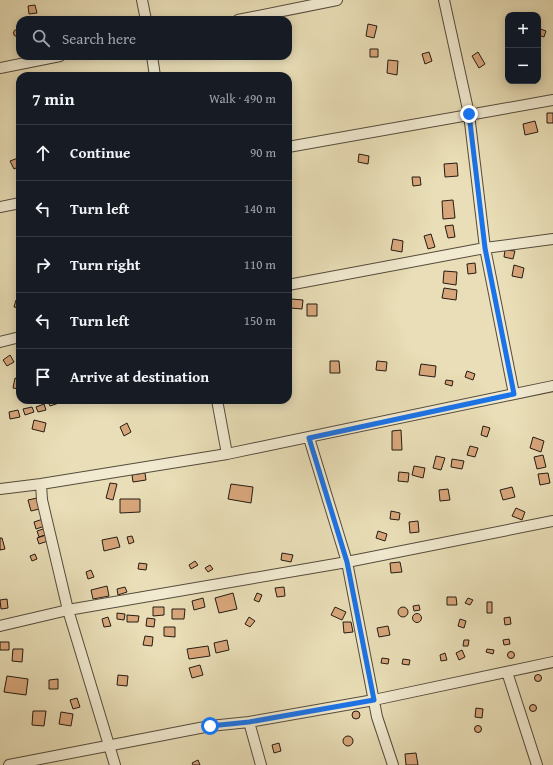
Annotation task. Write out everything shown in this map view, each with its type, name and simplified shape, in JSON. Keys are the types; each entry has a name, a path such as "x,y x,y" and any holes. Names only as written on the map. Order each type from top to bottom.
{"street":[{"path":"142,0 145,16"},
{"path":"258,16 337,0"},
{"path":"444,0 469,114 485,248 514,394"},
{"path":"0,68 40,60"},
{"path":"153,60 154,72"},
{"path":"292,146 553,100"},
{"path":"0,207 16,204"},
{"path":"292,284 485,248 553,239"},
{"path":"0,342 16,338"},
{"path":"0,488 41,484 227,454 553,386"},
{"path":"218,404 227,454"},
{"path":"309,438 347,562 377,717 393,765"},
{"path":"41,484 42,500 68,610 115,765"},
{"path":"0,626 68,610 347,562 553,521"},
{"path":"10,765 210,726 249,722 374,700 553,662"},
{"path":"508,672 537,765"},
{"path":"249,722 261,765"}],"building":[{"path":"35,5 37,13 29,14 28,6"},
{"path":"368,24 377,26 374,38 366,36"},
{"path":"541,29 546,31 544,37 541,36"},
{"path":"370,49 378,49 378,57 370,57"},
{"path":"429,52 432,61 425,64 422,54"},
{"path":"478,52 485,64 479,68 472,56"},
{"path":"388,60 398,61 397,75 387,73"},
{"path":"547,113 553,113 553,123 547,123"},
{"path":"535,121 538,132 525,135 523,124"},
{"path":"359,154 369,156 368,164 358,162"},
{"path":"16,159 16,168 14,169 10,161"},
{"path":"457,163 458,176 445,177 444,164"},
{"path":"412,177 420,177 421,185 413,186"},
{"path":"453,200 455,218 443,219 442,201"},
{"path":"453,225 455,237 448,238 445,226"},
{"path":"431,234 435,247 428,249 424,236"},
{"path":"393,239 403,241 402,252 391,250"},
{"path":"505,250 515,251 513,259 504,257"},
{"path":"475,263 476,273 468,274 467,264"},
{"path":"514,265 524,268 522,278 512,276"},
{"path":"444,271 457,272 456,285 443,283"},
{"path":"444,288 457,290 456,300 442,298"},
{"path":"292,299 303,300 302,309 292,308"},
{"path":"307,304 317,304 317,316 307,316"},
{"path":"10,355 14,362 7,366 3,360"},
{"path":"330,361 339,361 340,373 330,373"},
{"path":"377,361 387,362 386,371 376,370"},
{"path":"421,364 436,366 435,377 419,375"},
{"path":"467,371 475,374 473,380 465,377"},
{"path":"15,378 16,388 13,388"},
{"path":"446,380 453,381 452,386 445,384"},
{"path":"44,404 46,410 38,412 36,407"},
{"path":"32,407 34,412 25,415 23,409"},
{"path":"18,410 20,417 10,419 9,412"},
{"path":"34,420 46,423 44,432 32,429"},
{"path":"127,423 131,432 124,436 120,427"},
{"path":"483,426 490,428 487,437 481,435"},
{"path":"401,430 402,450 392,450 392,431"},
{"path":"533,437 544,441 541,452 530,448"},
{"path":"470,446 478,448 475,457 467,455"},
{"path":"543,455 546,467 537,469 534,457"},
{"path":"436,456 445,458 441,470 433,468"},
{"path":"452,459 464,461 462,469 451,467"},
{"path":"414,466 425,468 423,478 412,475"},
{"path":"399,472 409,473 408,482 398,481"},
{"path":"145,473 146,480 133,482 132,475"},
{"path":"548,473 550,483 540,485 538,474"},
{"path":"110,483 117,484 113,500 106,498"},
{"path":"231,484 253,487 251,503 228,499"},
{"path":"512,487 515,497 503,500 500,490"},
{"path":"448,489 450,500 440,501 439,490"},
{"path":"37,498 39,509 31,511 28,500"},
{"path":"120,499 140,499 140,512 120,513"},
{"path":"516,508 525,512 522,520 512,516"},
{"path":"391,511 400,513 399,520 390,519"},
{"path":"43,519 45,526 36,529 34,522"},
{"path":"418,521 419,532 410,533 409,522"},
{"path":"46,528 48,534 39,537 37,531"},
{"path":"378,531 387,534 385,541 376,538"},
{"path":"46,535 48,541 39,544 37,538"},
{"path":"132,536 134,542 129,544 127,537"},
{"path":"117,537 120,547 104,551 102,540"},
{"path":"0,538 2,538 5,549 0,550"},
{"path":"282,553 293,555 291,562 281,560"},
{"path":"35,554 37,559 32,561 30,556"},
{"path":"195,561 198,565 191,569 189,565"},
{"path":"400,562 402,572 391,573 390,563"},
{"path":"139,563 147,564 146,570 138,569"},
{"path":"210,565 213,569 208,572 205,568"},
{"path":"91,570 94,577 88,579 86,572"},
{"path":"107,586 109,596 93,599 91,590"},
{"path":"125,587 127,592 118,595 117,589"},
{"path":"284,587 285,596 277,597 275,588"},
{"path":"233,593 237,609 219,613 215,598"},
{"path":"257,593 262,595 259,602 254,600"},
{"path":"447,597 456,597 457,605 447,605"},
{"path":"203,598 205,607 194,610 192,601"},
{"path":"468,598 473,600 470,605 465,603"},
{"path":"7,599 8,608 1,609 0,600"},
{"path":"487,602 492,602 492,613 487,613"},
{"path":"419,605 420,610 414,611 413,606"},
{"path":"153,607 164,607 164,615 153,616"},
{"path":"335,607 346,612 342,620 331,615"},
{"path":"403,607 408,612 403,617 398,612"},
{"path":"172,609 185,609 184,619 172,619"},
{"path":"117,613 125,614 124,620 117,619"},
{"path":"415,614 419,614 421,618 419,622 415,622 413,620 413,616"},
{"path":"127,615 139,616 138,622 127,622"},
{"path":"108,617 111,626 104,627 102,619"},
{"path":"249,617 255,621 250,627 245,624"},
{"path":"510,617 511,624 505,625 504,618"},
{"path":"147,618 155,619 154,627 146,626"},
{"path":"460,619 466,621 464,628 458,626"},
{"path":"343,622 351,622 353,632 344,633"},
{"path":"388,626 390,635 379,637 377,628"},
{"path":"164,627 175,627 175,637 164,636"},
{"path":"145,636 153,637 152,646 143,645"},
{"path":"509,639 510,644 504,645 503,640"},
{"path":"227,640 229,650 216,653 214,643"},
{"path":"464,640 469,640 468,646 463,646"},
{"path":"0,642 9,642 9,650 0,650"},
{"path":"208,646 210,656 189,659 187,649"},
{"path":"13,649 23,649 22,662 12,661"},
{"path":"487,649 494,650 493,654 486,652"},
{"path":"462,650 465,657 459,660 456,653"},
{"path":"511,652 514,655 511,658 508,655"},
{"path":"445,653 447,660 441,661 440,655"},
{"path":"382,658 389,659 388,664 381,663"},
{"path":"403,659 410,660 409,665 402,664"},
{"path":"200,665 203,675 192,678 189,668"},
{"path":"118,675 128,676 127,686 117,685"},
{"path":"538,675 541,678 538,681 535,678"},
{"path":"7,676 28,679 26,695 4,692"},
{"path":"58,679 58,689 49,689 49,680"},
{"path":"77,698 80,707 73,709 70,700"},
{"path":"533,705 536,708 533,711 530,708"},
{"path":"476,708 483,709 482,718 475,717"},
{"path":"33,711 46,711 44,726 32,725"},
{"path":"354,711 358,711 360,715 358,719 354,719 352,717 352,713"},
{"path":"61,712 73,714 71,726 59,724"},
{"path":"478,725 482,729 478,733 474,729"},
{"path":"346,736 350,736 353,741 350,746 346,746 343,743 343,739"},
{"path":"279,743 281,751 274,753 272,745"},
{"path":"416,753 418,765 406,765 405,754"},
{"path":"198,760 200,765 193,765 192,763"}],"route":[{"path":"210,726 249,722 374,700 347,562 309,438 514,394 485,248 469,114"}]}
